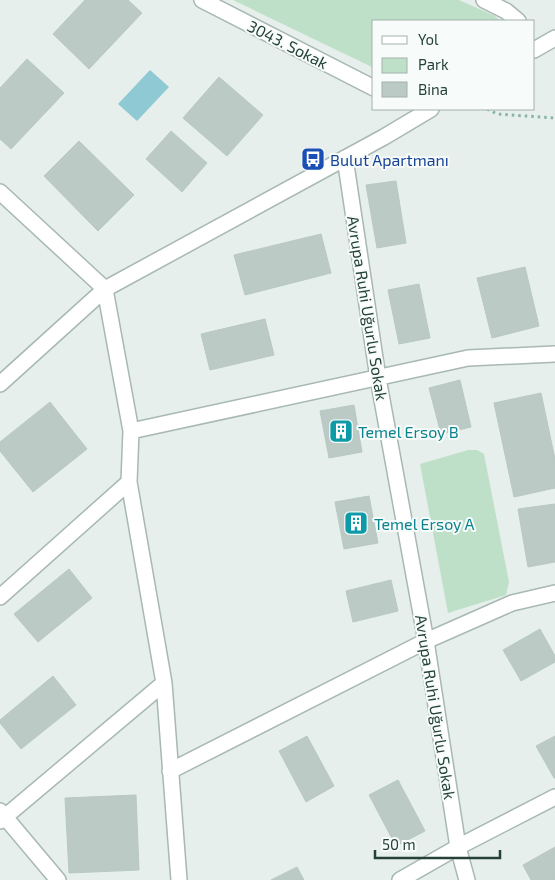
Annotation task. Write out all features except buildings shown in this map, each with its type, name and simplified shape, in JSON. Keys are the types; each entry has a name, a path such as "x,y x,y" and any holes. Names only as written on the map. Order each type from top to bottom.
{"street":[{"name":"3043. Sokak","path":"202,0 372,87"},
{"path":"484,0 509,5 517,20"},
{"path":"0,384 105,289 384,138 423,110"},
{"name":"Avrupa Ruhi Uğurlu Sokak","path":"345,158 378,378 426,641 458,847 468,880"},
{"path":"0,192 105,289 131,431 129,482 164,683 179,880"},
{"path":"131,431 468,358 555,354"},
{"path":"0,597 129,482"},
{"path":"170,771 426,641 512,603 555,593"},
{"path":"58,880 2,816 164,683"},
{"path":"400,880 458,847 555,797"}],"path":[{"path":"489,110 496,114 555,118"}],"green space":[{"path":"233,0 459,0 495,16 499,20 372,20 372,67"},
{"path":"468,450 477,450 484,454 509,582 506,595 448,613 420,464"}],"water":[{"path":"150,70 169,87 137,121 118,104"}],"place":[{"name":"Bulut Apartmanı","path":"313,159"},
{"name":"Temel Ersoy B","path":"341,431"},
{"name":"Temel Ersoy A","path":"356,523"}]}
